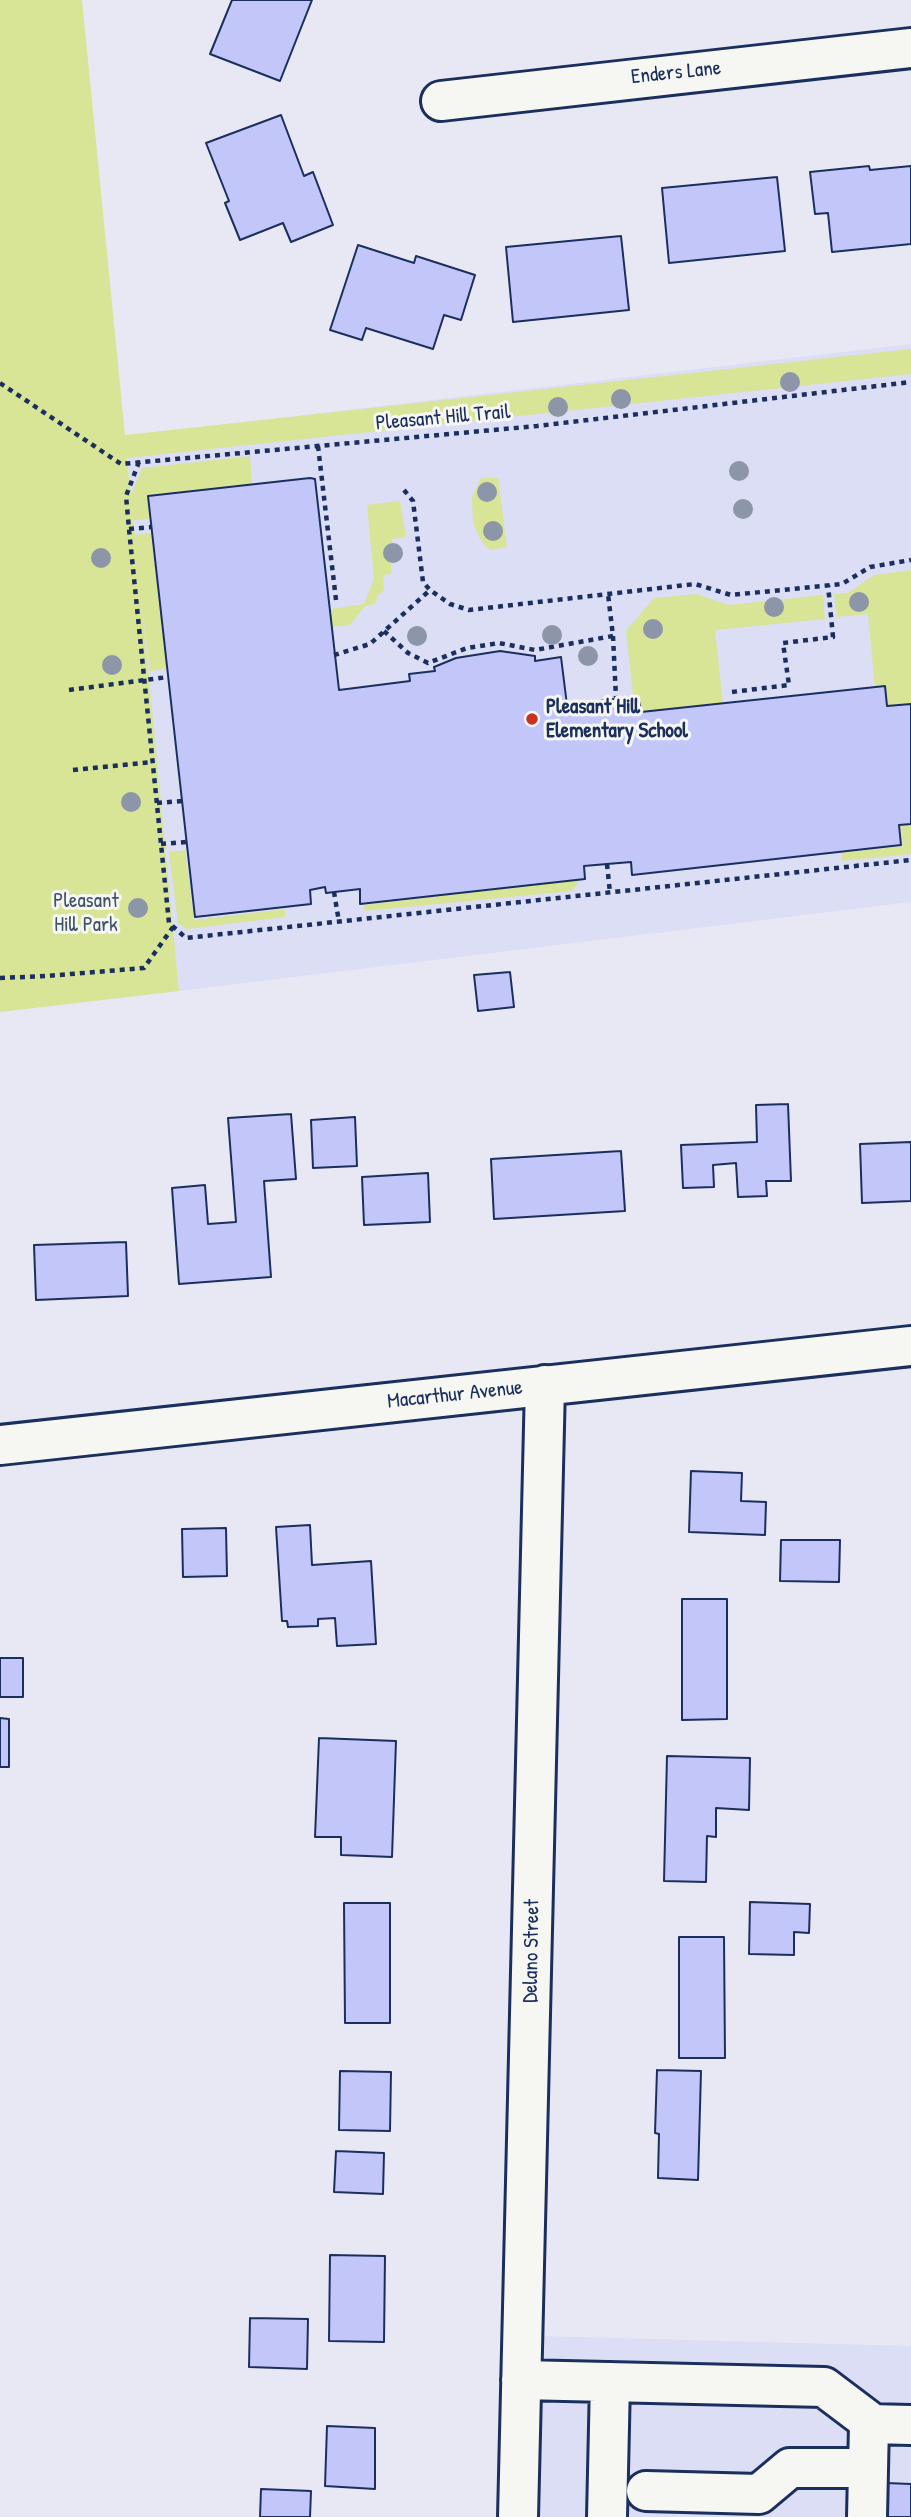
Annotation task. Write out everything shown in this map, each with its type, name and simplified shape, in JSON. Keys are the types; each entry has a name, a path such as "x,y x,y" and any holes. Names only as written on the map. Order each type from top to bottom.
{"street":[{"name":"Enders Lane","path":"441,101 911,48"},
{"name":"Macarthur Avenue","path":"0,1445 911,1346"},
{"name":"Delano Street","path":"518,2517 545,1385"},
{"path":"521,2380 824,2387 873,2424"},
{"path":"607,2517 610,2382"},
{"path":"867,2517 869,2424 911,2425"},
{"path":"646,2491 759,2494 790,2468 868,2468"}],"path":[{"name":"Pleasant Hill Trail","path":"0,383 121,464 537,426 911,382"},
{"path":"318,446 336,600"},
{"path":"139,462 126,496 152,762 169,923 186,938 911,860"},
{"path":"404,490 413,501 423,582 450,604 469,610 695,584 731,595 842,584 870,567 911,560"},
{"path":"129,529 152,527"},
{"path":"732,692 789,685 783,643 833,637 828,585"},
{"path":"334,655 370,644 430,590"},
{"path":"608,594 616,698"},
{"path":"384,631 408,653 428,663 467,648 499,643 535,650 613,636"},
{"path":"69,690 168,677"},
{"path":"73,770 152,762"},
{"path":"157,803 182,801"},
{"path":"161,844 187,842"},
{"path":"607,864 610,892"},
{"path":"334,892 339,922"},
{"path":"0,978 144,968 173,927"}],"shaded area":[{"name":"Pleasant Hill Elementary School","path":"911,344 911,902 179,991 125,436"},
{"path":"538,2336 911,2346 911,2517 534,2517"}],"green space":[{"name":"Pleasant Hill Park","path":"0,0 82,0 125,435 911,349 911,374 127,458 131,495 142,468 250,456 252,484 147,495 150,519 133,520 135,535 151,533 167,669 150,671 142,604 179,991 0,1012"},
{"path":"481,478 498,478 507,547 491,550 486,547 473,523 472,497"},
{"path":"400,501 406,537 392,539 391,574 383,575 384,590 378,595 375,604 365,606 350,625 332,627 331,609 364,604 374,579 367,505"},
{"path":"911,570 911,703 887,706 885,686 875,687 868,614 837,617 834,594 848,593 874,575"},
{"path":"696,594 729,605 823,595 825,619 715,630 723,704 641,712 638,696 633,695 626,631 654,598"},
{"path":"911,825 911,854 842,861 841,853 903,846 901,826"},
{"path":"185,850 194,920 285,909 285,917 187,929 178,923 169,852"},
{"path":"580,880 572,891 365,911 363,905"}],"building":[{"path":"232,0 312,0 280,81 210,54"},
{"path":"281,115 304,176 313,172 333,225 291,242 283,223 240,240 225,203 229,201 206,143"},
{"path":"869,166 870,170 911,166 911,244 832,252 828,213 815,214 810,172"},
{"path":"777,177 785,251 669,263 662,188"},
{"path":"621,236 629,310 513,322 506,247"},
{"path":"358,245 414,263 416,256 475,275 461,320 444,315 433,349 366,328 362,340 330,330"},
{"path":"315,479 339,690 410,681 409,674 435,671 434,667 456,658 500,651 535,656 535,661 561,657 567,705 638,696 641,712 885,686 887,706 911,704 911,824 899,825 901,845 632,875 631,862 584,866 585,879 360,904 360,889 326,893 325,887 310,890 311,904 195,917 148,496"},
{"path":"510,972 514,1007 478,1011 474,975"},
{"path":"788,1104 791,1181 766,1181 767,1196 738,1197 736,1163 713,1165 714,1187 683,1188 681,1145 757,1142 756,1105"},
{"path":"291,1114 296,1179 264,1181 271,1277 179,1284 172,1188 205,1185 208,1224 236,1222 228,1118"},
{"path":"355,1117 357,1166 313,1168 311,1120"},
{"path":"911,1142 911,1201 862,1203 860,1144"},
{"path":"621,1151 625,1211 494,1219 491,1159"},
{"path":"428,1173 430,1222 364,1225 362,1177"},
{"path":"126,1242 128,1296 36,1300 34,1245"},
{"path":"691,1471 742,1473 741,1501 766,1502 765,1535 689,1532"},
{"path":"310,1525 312,1565 371,1561 376,1644 337,1646 335,1618 318,1619 318,1626 288,1627 287,1621 282,1621 276,1527"},
{"path":"226,1528 227,1576 183,1577 182,1529"},
{"path":"781,1540 840,1540 839,1582 780,1581"},
{"path":"682,1599 727,1599 727,1719 682,1720"},
{"path":"0,1658 23,1658 23,1697 0,1697"},
{"path":"0,1718 9,1719 9,1767 0,1767"},
{"path":"319,1738 396,1741 392,1857 341,1855 341,1837 315,1837"},
{"path":"667,1756 750,1758 749,1810 716,1808 716,1837 707,1836 706,1882 664,1881"},
{"path":"750,1902 810,1904 809,1933 794,1932 794,1955 749,1954"},
{"path":"344,1903 390,1903 390,2023 345,2023"},
{"path":"679,1937 724,1937 725,2058 679,2058"},
{"path":"657,2070 701,2071 698,2180 658,2178 659,2134 655,2133"},
{"path":"340,2071 391,2072 390,2131 339,2130"},
{"path":"336,2151 384,2153 383,2194 334,2192"},
{"path":"330,2255 385,2256 384,2342 329,2341"},
{"path":"250,2318 308,2319 307,2369 249,2367"},
{"path":"327,2426 375,2428 375,2489 325,2486"},
{"path":"886,2483 911,2484 911,2517 885,2517"},
{"path":"261,2489 311,2491 310,2517 260,2517"}],"place":[{"name":"Pleasant Hill Elementary School","path":"532,719"}]}
